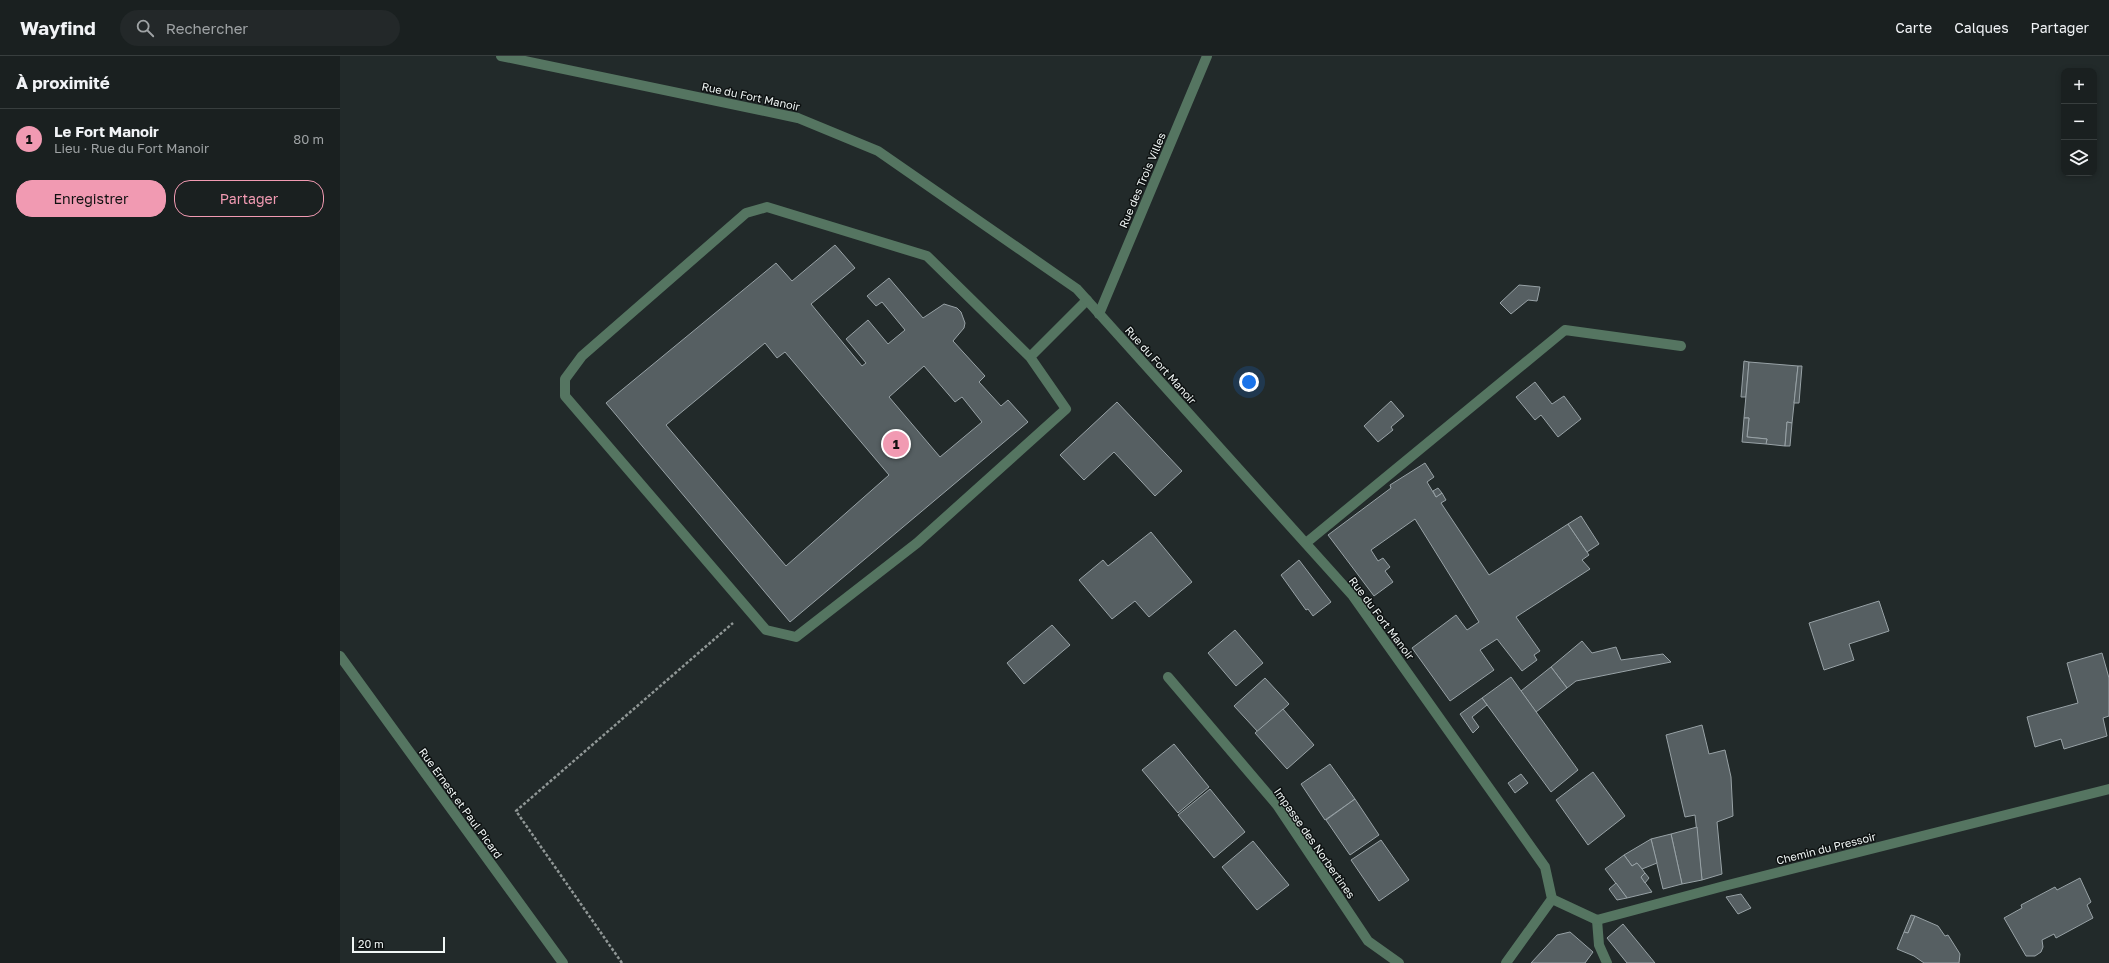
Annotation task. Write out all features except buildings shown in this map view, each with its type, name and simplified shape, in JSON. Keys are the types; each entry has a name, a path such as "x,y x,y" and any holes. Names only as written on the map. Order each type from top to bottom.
{"street":[{"name":"Rue du Fort Manoir","path":"501,56 798,118 878,151 1077,288 1353,596 1545,867 1552,899"},
{"name":"Rue des Trois Villes","path":"1099,314 1207,56"},
{"path":"767,207 927,256 1030,357 1066,409 917,543 796,637 766,630 565,396 565,379 582,356 746,213 767,207"},
{"path":"1030,357 1087,300"},
{"path":"1306,543 1565,330 1681,346"},
{"name":"Rue Ernest et Paul Picard","path":"340,656 563,963"},
{"name":"Impasse des Norbertines","path":"1168,677 1277,805 1368,941 1399,963"},
{"name":"Chemin du Pressoir","path":"1597,920 1724,886 2109,789"},
{"path":"1506,963 1552,899 1597,920 1599,945 1607,963"}],"path":[{"path":"622,963 516,810 748,609"}],"place":[{"name":"Le Fort Manoir","path":"896,444"}]}
